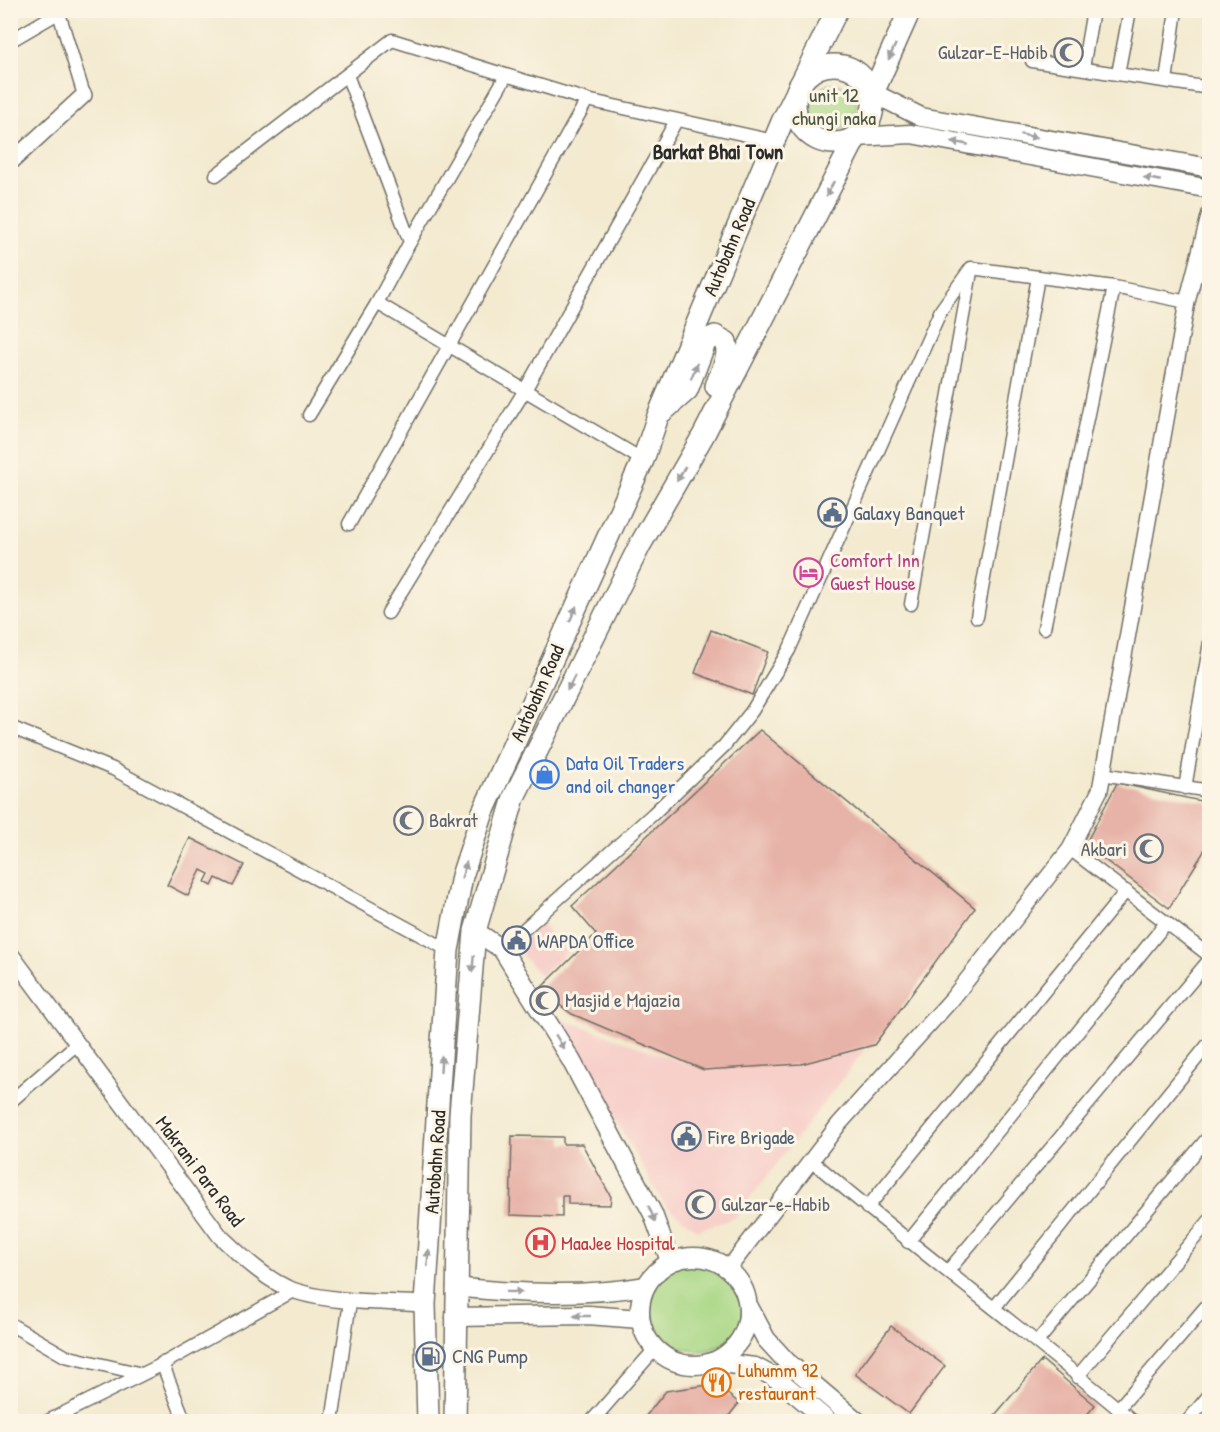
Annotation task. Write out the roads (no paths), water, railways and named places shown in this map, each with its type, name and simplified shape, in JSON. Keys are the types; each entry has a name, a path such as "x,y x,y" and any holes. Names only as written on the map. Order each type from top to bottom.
{"highway":[{"name":"Autobahn Road","path":"428,1422 425,1304 448,950 462,876 483,812 643,460 658,416 774,141 837,10"},
{"path":"873,93 863,78 842,66 817,69 800,86 796,99 796,112 809,134 832,144 856,137 870,121 873,93 910,10"},
{"name":"Autobahn Road","path":"455,1422 460,1115 475,931 514,797 640,545 704,434 856,137"},
{"path":"658,416 687,390 706,340 715,336 726,342 727,356 710,400 704,434"}],"main road":[{"path":"873,93 921,117 1209,168"},
{"path":"856,137 911,134 1209,189"},
{"path":"475,931 502,949 571,1060 653,1214 670,1262"},
{"path":"748,1307 747,1325 740,1341 727,1354 712,1362 697,1365 681,1364 655,1349 643,1330 640,1319 640,1302 645,1286 655,1272 670,1262 684,1257 700,1256 715,1260 729,1268 739,1279 748,1307 766,1339 787,1362 858,1422"},
{"path":"456,1287 494,1292 591,1293 645,1286"},
{"path":"455,1317 588,1315 640,1319"},
{"path":"712,1362 755,1367 779,1380 830,1422"}],"street":[{"path":"1083,69 1093,10"},
{"path":"1118,74 1130,10"},
{"path":"1166,81 1176,10"},
{"path":"10,41 58,12 84,95 10,163"},
{"path":"216,176 392,40 587,100 774,141"},
{"path":"1032,61 1209,88"},
{"path":"347,75 410,242"},
{"path":"309,415 377,303 506,76"},
{"path":"349,524 587,100"},
{"path":"388,613 525,390 676,121"},
{"path":"729,1268 839,1124 952,999 1070,849 1100,790 1186,302 1202,275 1209,213"},
{"path":"971,268 1114,287 1186,302"},
{"path":"911,604 971,268"},
{"path":"502,949 653,814 723,746 752,711 789,650 941,310 971,268"},
{"path":"977,617 1038,277"},
{"path":"1044,628 1114,287"},
{"path":"377,303 643,460"},
{"path":"1185,788 1209,642"},
{"path":"10,727 112,769 448,950"},
{"path":"1102,774 1209,791"},
{"path":"948,1271 1209,958 1070,849"},
{"path":"867,1208 1126,891"},
{"path":"908,1242 1166,922"},
{"name":"Makrani Para Road","path":"10,953 220,1236 252,1265 293,1291 350,1302 425,1304"},
{"path":"994,1308 1209,1042"},
{"path":"10,1102 78,1043"},
{"path":"1037,1342 1209,1135"},
{"path":"811,1160 908,1242 948,1271 1134,1422"},
{"path":"1077,1377 1209,1220"},
{"path":"46,1422 162,1364 293,1291"},
{"path":"332,1422 350,1302"},
{"path":"1118,1409 1209,1302"},
{"path":"10,1324 65,1356 142,1374"},
{"path":"591,1422 655,1349"},
{"path":"162,1364 185,1422"},
{"path":"1187,1422 1209,1394"}],"place":[{"name":"Gulzar-E-Habib","path":"1069,52"},
{"name":"Galaxy Banquet","path":"832,513"},
{"name":"Comfort Inn Guest House","path":"809,572"},
{"name":"Data Oil Traders and oil changer","path":"545,775"},
{"name":"Bakrat","path":"408,820"},
{"name":"Akbari","path":"1148,849"},
{"name":"WAPDA Office","path":"516,941"},
{"name":"Masjid e Majazia","path":"544,1000"},
{"name":"Fire Brigade","path":"687,1137"},
{"name":"Gulzar-e-Habib","path":"700,1204"},
{"name":"MaaJee Hospital","path":"540,1243"},
{"name":"CNG Pump","path":"431,1356"},
{"name":"Luhumm 92 restaurant","path":"717,1382"}],"district":[{"name":"Barkat Bhai Town","path":"718,152"}],"park label":[{"name":"unit 12 chungi naka","path":"834,106"}]}
